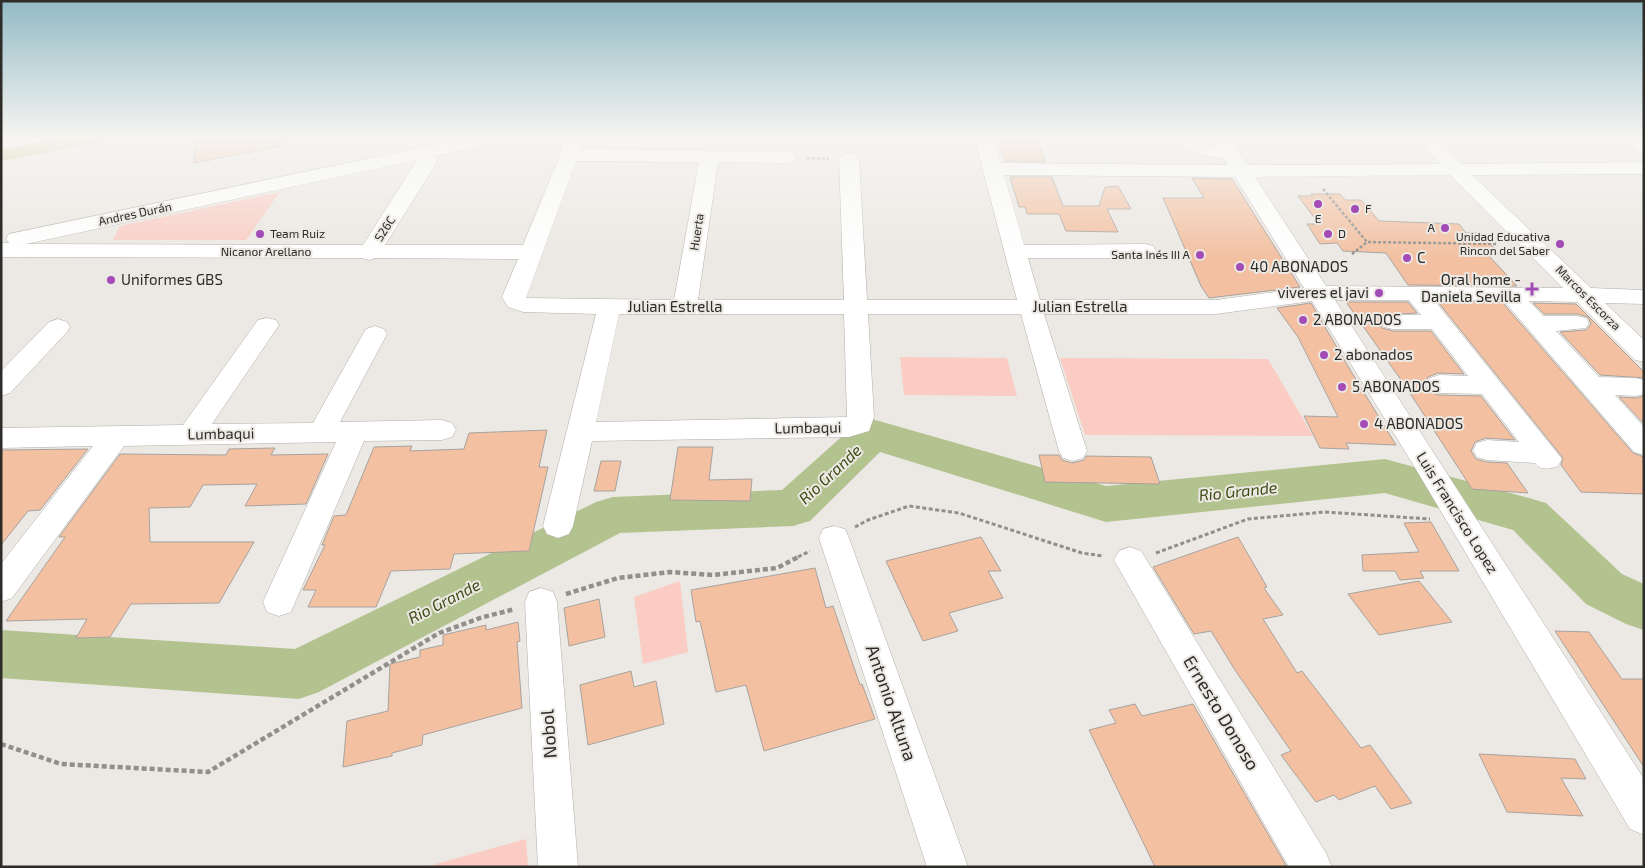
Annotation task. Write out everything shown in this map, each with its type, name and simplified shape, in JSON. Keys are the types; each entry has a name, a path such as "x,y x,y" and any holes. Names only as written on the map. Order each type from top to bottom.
{"street":[{"name":"Andres Durán","path":"1,242 313,177"},
{"name":"S26C","path":"369,253 418,177"},
{"path":"530,252 558,177"},
{"name":"Huerta","path":"685,307 706,177"},
{"name":"Lumbaqui","path":"581,432 849,428 859,424 862,417 850,177"},
{"path":"995,177 1030,306 1073,451"},
{"name":"Luis Francisco Lopez","path":"1244,177 1424,459 1644,815"},
{"path":"1286,185 1350,185 1343,177"},
{"name":"Marcos Escorza","path":"1464,177 1644,354"},
{"name":"Nicanor Arellano","path":"1,250 369,253 530,252"},
{"path":"1015,252 1145,250"},
{"name":"Julian Estrella","path":"530,252 514,296 516,302 523,305 609,307 856,308 1030,306 1216,308 1318,293 1509,293 1644,297"},
{"path":"1416,292 1546,456 1487,450"},
{"path":"1509,293 1644,445"},
{"path":"558,526 609,307"},
{"path":"1393,322 1439,322"},
{"path":"1536,324 1577,323"},
{"path":"190,435 267,325"},
{"path":"1,387 58,327"},
{"path":"321,432 375,334"},
{"path":"1439,384 1489,385"},
{"path":"1590,386 1636,387"},
{"name":"Lumbaqui","path":"1,438 442,430"},
{"path":"279,602 355,432"},
{"path":"1,589 116,436"},
{"name":"Antonio Altuna","path":"834,538 948,867"},
{"name":"Ernesto Donoso","path":"1130,560 1312,867"},
{"name":"Nobol","path":"540,602 558,867"}],"path":[{"path":"1319,185 1367,242"},
{"path":"1352,254 1367,242 1497,244"},
{"path":"1,744 61,764 208,772 439,633 480,618 618,578 670,572 713,575 777,568 868,520 909,506 959,513 1082,553 1130,560 1167,550 1248,519 1325,512 1459,517"}],"shaded area":[{"path":"280,192 246,240 113,240 120,226"},
{"path":"900,357 1007,358 1017,396 904,395"},
{"path":"1060,358 1268,359 1313,436 1085,435"},
{"path":"680,581 688,652 643,664 634,597"},
{"path":"526,839 528,867 425,867"}],"building":[{"path":"1010,177 1052,177 1063,206 1099,206 1105,187 1118,186 1131,209 1107,209 1118,232 1066,231 1059,214 1027,214 1025,207 1019,207"},
{"path":"1192,178 1232,179 1300,287 1209,298 1201,286 1163,198 1204,198"},
{"path":"1311,194 1340,194 1345,200 1361,200 1379,221 1459,224 1466,233 1481,233 1499,254 1487,254 1517,286 1408,285 1386,253 1343,251 1337,243 1320,244 1307,224 1319,224 1298,196 1313,196"},
{"path":"1346,302 1408,302 1417,313 1384,315 1379,321 1382,328 1393,331 1431,331 1464,374 1438,373 1428,377 1424,385 1429,392 1438,395 1481,396 1515,440 1486,438 1475,442 1471,451 1476,459 1487,462 1507,463 1528,493 1472,489 1406,387"},
{"path":"1438,302 1502,302 1633,453 1644,457 1644,494 1581,492 1561,465 1563,458"},
{"path":"1311,303 1396,445 1346,443 1349,449 1320,448 1304,416 1338,417 1298,337 1277,308"},
{"path":"1533,303 1576,304 1644,372 1644,378 1600,375 1560,332 1586,330 1591,324 1588,317 1577,314 1544,314"},
{"path":"1644,396 1644,424 1619,397 1636,398"},
{"path":"547,430 539,467 548,467 529,551 454,554 450,569 391,571 376,607 308,607 316,590 303,590 325,545 322,545 334,516 346,515 374,447 412,446 410,451 464,449 469,433"},
{"path":"678,447 713,447 709,480 752,479 750,501 670,500"},
{"path":"275,448 271,455 328,454 306,504 245,506 257,484 203,485 190,507 149,508 150,542 254,542 219,603 131,604 110,637 76,638 87,619 6,621 65,537 59,537 120,454 226,455 229,449"},
{"path":"88,449 40,510 28,511 1,545 1,450"},
{"path":"1039,455 1059,455 1062,460 1072,463 1084,460 1086,456 1151,457 1160,484 1045,482"},
{"path":"601,461 621,461 615,491 594,491"},
{"path":"1431,522 1459,571 1420,571 1424,578 1400,580 1395,571 1363,571 1362,555 1419,552 1404,523"},
{"path":"981,537 1001,571 988,571 1003,598 949,613 958,631 923,641 886,561"},
{"path":"1238,537 1267,587 1264,588 1283,615 1263,619 1297,673 1302,671 1361,748 1370,745 1412,803 1391,809 1375,786 1339,800 1334,795 1316,802 1281,755 1291,751 1235,670 1211,631 1194,634 1153,567"},
{"path":"815,568 826,608 833,606 860,685 862,684 875,719 764,751 746,685 716,692 700,621 696,622 691,590"},
{"path":"1419,581 1452,622 1379,635 1348,594"},
{"path":"599,599 605,637 569,646 564,608"},
{"path":"518,622 520,641 517,642 522,708 423,735 422,745 392,753 392,756 343,767 347,721 388,711 390,664 420,657 420,650 443,645 443,635 486,625 486,630"},
{"path":"1555,631 1589,632 1622,679 1644,679 1644,767"},
{"path":"631,671 634,687 656,681 664,724 588,745 580,685"},
{"path":"1135,704 1142,716 1193,704 1287,867 1155,867 1089,730 1116,723 1109,710"},
{"path":"1479,754 1575,759 1586,779 1561,778 1583,816 1507,812"}],"waterway":[{"name":"Rio Grande","path":"1,654 299,674 613,515 793,508 872,434 1106,504 1385,476 1529,516 1604,589 1644,608"}],"place":[{"name":"E","path":"1318,204"},
{"name":"F","path":"1355,209"},
{"name":"A","path":"1445,228"},
{"name":"Team Ruiz","path":"260,234"},
{"name":"D","path":"1328,234"},
{"name":"Unidad Educativa Rincon del Saber","path":"1560,244"},
{"name":"Santa Inés III A","path":"1200,255"},
{"name":"C","path":"1407,258"},
{"name":"40 ABONADOS","path":"1240,267"},
{"name":"Uniformes GBS","path":"111,280"},
{"name":"Oral home - Daniela Sevilla","path":"1532,289"},
{"name":"viveres el javi","path":"1379,293"},
{"name":"2 ABONADOS","path":"1303,320"},
{"name":"2 abonados","path":"1324,355"},
{"name":"5 ABONADOS","path":"1342,387"},
{"name":"4 ABONADOS","path":"1364,424"}]}
